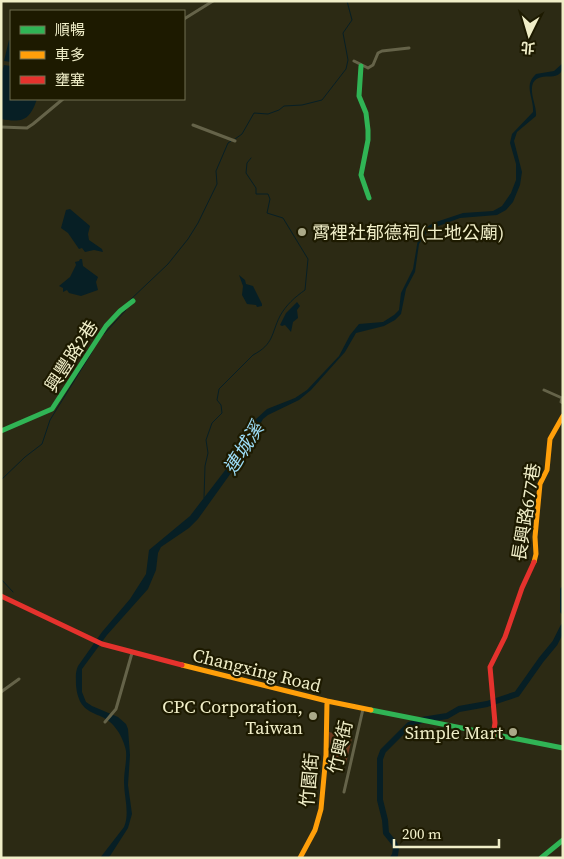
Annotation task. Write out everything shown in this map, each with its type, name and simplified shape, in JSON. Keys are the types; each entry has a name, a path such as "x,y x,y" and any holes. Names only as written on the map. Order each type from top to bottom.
{"street":[{"path":"185,17 212,1"},
{"path":"354,61 360,66 368,68 374,65 378,53 382,51 409,48"},
{"path":"360,66 359,96 366,113 368,130 368,140 361,175 370,198"},
{"path":"1,127 27,128 62,100"},
{"path":"194,125 235,141"},
{"name":"興豐路2巷","path":"1,432 52,409 106,326 120,310 132,301"},
{"path":"544,390 562,398 561,402 563,403"},
{"name":"長興路677巷","path":"493,736 495,723 490,667 504,637 536,554 535,537 540,484 547,470 550,439 563,416"},
{"name":"Changxing Road","path":"1,596 98,642 132,653 326,701 493,736"},
{"path":"105,722 116,709 132,653"},
{"path":"1,692 19,679"},
{"name":"竹園街","path":"300,858 315,830 321,809 326,755 326,701"},
{"name":"竹興街","path":"344,792 363,708"},
{"path":"493,736 563,748"},
{"path":"541,858 563,840"}],"shaded area":[{"path":"329,732 352,738 346,764 331,761"}],"water":[{"path":"9,40 10,62 4,61"},
{"name":"連城溪","path":"563,63 562,70 556,76 541,77 533,83 532,91 536,116 517,132 514,141 522,172 520,185 513,202 506,210 497,215 460,218 427,232 419,244 415,272 406,289 401,314 384,326 356,333 345,352 311,390 299,400 263,419 241,459 198,519 189,528 161,547 158,553 156,570 148,589 107,635 82,669 82,692 86,702 118,717 126,724 128,729 130,755 128,785 132,814 128,828 110,856 100,858 126,822 127,811 124,782 126,751 120,735 112,723 93,713 82,704 76,685 78,666 102,632 130,599 146,574 149,550 190,516 233,460 255,420 267,409 295,398 307,390 339,356 350,335 359,324 383,322 399,310 401,293 413,269 418,239 424,229 433,223 463,213 493,211 502,206 511,193 516,180 516,164 510,143 512,134 533,112 530,92 532,78 536,74 554,71"},
{"path":"4,65 10,66 10,100 37,100 32,112 25,118 15,121 1,119 1,75"},
{"path":"70,209 90,226 89,240 102,249 103,252 94,250 85,252 82,248 79,249 68,233 61,228 66,210"},
{"path":"82,259 83,266 98,277 96,282 98,290 81,296 69,293 67,290 63,292 63,288 59,286 70,277 76,265 75,262"},
{"path":"239,275 245,280 246,284 253,286 262,306 257,307 256,305 247,304 242,295 243,286"},
{"path":"297,302 300,306 297,310 298,318 293,322 291,332 285,325 280,325 286,313"}],"waterway":[{"path":"235,139 242,134 254,113 268,114 284,106 302,105 322,100 346,69 348,60 343,33 352,20 347,1"},
{"path":"129,301 168,264 188,239 217,184 216,171 228,143 231,141"},
{"path":"204,498 205,466 208,453 206,440 212,423 222,413 221,405 217,400 219,389 253,355 265,347 282,312 305,290 308,259 283,218 267,213 270,199 268,194 256,194 256,188 246,173 247,163 251,158"},
{"path":"104,334 126,310"},
{"path":"1,480 42,444 50,420 92,352"},
{"path":"1,579 13,592"},
{"path":"563,590 563,611"},
{"path":"393,858 396,848 386,833 380,800 380,759 383,751 409,725 422,720 447,716 459,709 487,704 517,694 555,643 563,627"}],"traffic: fast":[{"path":"361,66 359,96 366,113 368,130 368,140 361,175 369,198"},
{"path":"1,431 52,409 106,326 133,301"},
{"path":"371,710 563,748"},
{"path":"541,858 563,840"}],"traffic: slow":[{"path":"534,562 540,484 547,470 550,439 563,416"},
{"path":"182,665 371,710"},
{"path":"300,858 315,830 321,809 326,755 327,701"}],"traffic: jam":[{"path":"493,736 495,723 490,667 505,637 522,588 534,562"},
{"path":"1,596 102,644 182,665"}],"place":[{"name":"霄裡社郁德祠(土地公廟)","path":"302,232"},
{"name":"CPC Corporation, Taiwan","path":"313,716"},
{"name":"Simple Mart","path":"513,732"}]}
